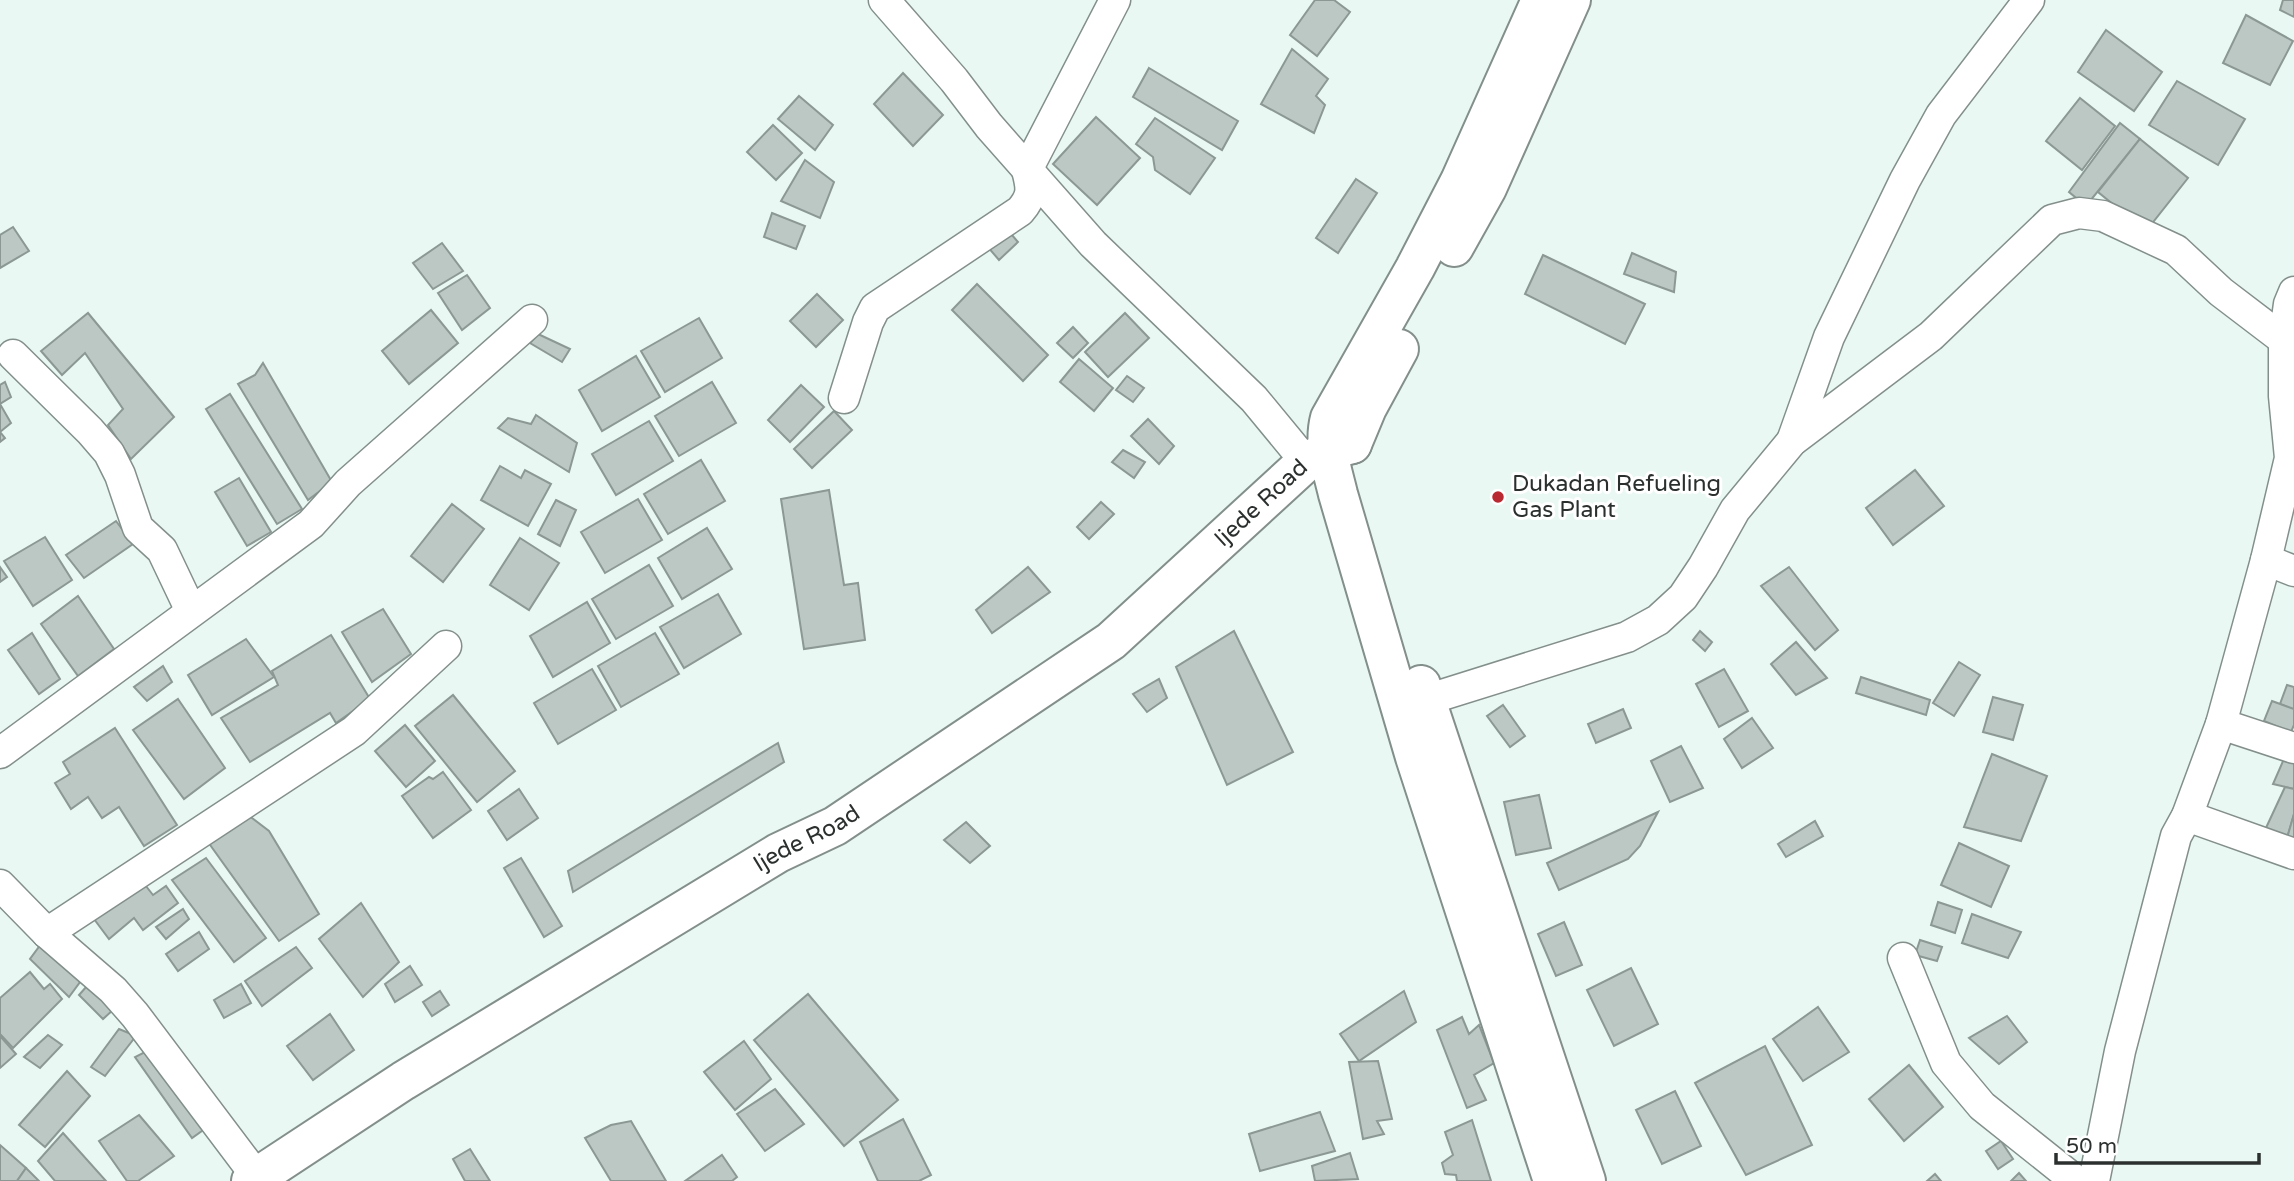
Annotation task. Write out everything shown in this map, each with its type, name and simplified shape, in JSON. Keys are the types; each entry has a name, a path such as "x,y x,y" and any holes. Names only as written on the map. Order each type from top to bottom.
{"main road":[{"name":"Ijede Road","path":"1328,453 1326,431 1330,418 1415,268 1460,181 1541,0"},
{"name":"Ijede Road","path":"256,1180 403,1081 778,853 835,826 1111,641 1328,453 1367,408 1487,188 1571,0"},
{"path":"1328,453 1364,494 1426,700 1586,1181"},
{"path":"1328,453 1415,757 1553,1181"}],"street":[{"path":"884,0 954,80 989,126 1093,244 1254,399 1328,453"},
{"path":"844,398 875,308 1020,211 1030,199 1032,190 1027,170 1115,0"},
{"path":"1792,442 1829,337 1905,180 1941,115 2029,0"},
{"path":"1426,700 1627,637 1658,620 1683,597 1735,510 1792,442 1931,336 2052,220 2079,213 2103,216 2176,250 2221,292 2284,340"},
{"path":"2094,1181 2120,1051 2176,836 2188,816 2221,724 2292,458 2284,396 2284,340 2289,304 2294,292"},
{"path":"0,753 311,524 348,483 532,320"},
{"path":"13,355 90,430 109,453 120,475 138,528 162,550 191,611"},
{"path":"2266,560 2294,571"},
{"path":"47,933 354,731 446,646"},
{"path":"2221,724 2294,748"},
{"path":"2188,816 2294,854"},
{"path":"0,885 47,933 113,990 135,1015 256,1180"},
{"path":"1903,958 1947,1063 1982,1105 2076,1181"}],"building":[{"path":"1315,0 1334,0 1350,12 1317,56 1290,35"},
{"path":"2283,0 2294,0 2294,17 2280,10"},
{"path":"2246,15 2293,41 2270,85 2223,63"},
{"path":"2106,30 2162,72 2134,111 2078,72"},
{"path":"1292,49 1328,79 1316,96 1325,105 1314,133 1261,104"},
{"path":"1149,68 1238,121 1222,150 1133,97"},
{"path":"903,73 943,115 913,146 874,104"},
{"path":"2177,81 2245,119 2218,165 2149,125"},
{"path":"799,96 833,125 815,150 778,119"},
{"path":"2080,98 2115,126 2082,170 2046,141"},
{"path":"1096,117 1140,158 1097,205 1053,164"},
{"path":"1155,118 1215,158 1190,194 1155,170 1153,157 1136,144"},
{"path":"2120,123 2140,139 2086,206 2069,192"},
{"path":"773,125 802,153 776,180 747,152"},
{"path":"2140,139 2188,178 2146,231 2098,192"},
{"path":"805,160 834,182 820,218 781,201"},
{"path":"1356,179 1377,193 1338,253 1316,238"},
{"path":"772,213 805,226 796,249 764,237"},
{"path":"13,227 29,251 0,268 0,235"},
{"path":"1006,228 1018,242 999,260 987,246"},
{"path":"442,243 463,271 433,289 413,263"},
{"path":"1632,253 1676,272 1674,292 1624,274"},
{"path":"1543,255 1645,304 1625,344 1525,294"},
{"path":"467,275 490,308 462,330 438,293"},
{"path":"977,284 1048,355 1023,381 952,310"},
{"path":"817,294 843,320 816,347 790,321"},
{"path":"431,310 458,343 409,384 382,351"},
{"path":"88,313 174,417 131,459 108,425 123,409 85,353 62,375 41,351"},
{"path":"1125,313 1149,338 1108,377 1085,352"},
{"path":"699,318 722,358 665,392 641,351"},
{"path":"1073,327 1088,343 1073,358 1057,343"},
{"path":"538,334 570,349 562,362 530,343"},
{"path":"636,356 660,397 602,431 579,390"},
{"path":"1079,359 1113,388 1094,411 1060,382"},
{"path":"263,363 332,482 308,500 238,384 255,375"},
{"path":"1127,376 1144,388 1133,402 1116,390"},
{"path":"5,382 11,397 0,404 0,385"},
{"path":"712,382 736,423 679,456 655,416"},
{"path":"801,385 824,407 790,442 768,420"},
{"path":"230,394 302,509 277,524 206,409"},
{"path":"0,404 11,423 0,432"},
{"path":"834,411 852,430 812,468 794,449"},
{"path":"536,415 577,443 569,472 498,428 508,418 531,424"},
{"path":"1148,419 1174,446 1159,464 1131,436"},
{"path":"649,421 673,461 616,495 592,454"},
{"path":"1123,450 1145,462 1134,478 1112,462"},
{"path":"701,460 725,501 668,534 644,494"},
{"path":"500,466 521,478 525,470 551,484 528,526 481,500"},
{"path":"1915,470 1944,506 1893,545 1866,508"},
{"path":"239,478 271,532 247,546 215,492"},
{"path":"829,490 844,585 858,583 865,640 804,649 781,499"},
{"path":"638,499 662,540 605,573 581,532"},
{"path":"556,500 576,510 560,546 538,534"},
{"path":"1101,502 1114,514 1089,539 1077,527"},
{"path":"452,504 484,529 443,582 411,556"},
{"path":"116,521 133,544 84,578 66,555"},
{"path":"707,528 732,569 682,599 658,558"},
{"path":"45,537 72,580 33,606 4,561"},
{"path":"520,538 559,563 529,610 490,585"},
{"path":"649,565 673,606 616,639 592,599"},
{"path":"0,567 7,577 0,582"},
{"path":"1028,567 1050,592 992,633 976,610"},
{"path":"1789,567 1838,630 1815,650 1761,586"},
{"path":"718,594 741,634 684,668 660,627"},
{"path":"78,596 114,649 78,676 41,624"},
{"path":"587,602 610,643 553,677 530,636"},
{"path":"383,609 411,654 372,682 342,632"},
{"path":"1234,631 1293,752 1227,785 1176,667"},
{"path":"1700,631 1712,642 1705,651 1693,640"},
{"path":"32,633 60,679 39,694 8,650"},
{"path":"655,633 679,674 621,707 598,666"},
{"path":"331,635 370,699 336,723 330,713 250,762 221,718 278,685 272,671"},
{"path":"246,639 274,677 212,715 188,675"},
{"path":"1796,642 1827,678 1796,695 1771,664"},
{"path":"1959,662 1980,675 1954,716 1933,703"},
{"path":"163,666 172,682 147,701 134,687"},
{"path":"592,669 616,710 558,744 534,703"},
{"path":"1724,669 1748,711 1719,727 1696,684"},
{"path":"1861,677 1930,700 1926,715 1856,693"},
{"path":"1159,679 1167,698 1147,712 1133,694"},
{"path":"2287,685 2294,687 2294,710 2280,704"},
{"path":"453,695 515,771 477,802 415,726"},
{"path":"1993,697 2023,705 2013,740 1983,732"},
{"path":"178,699 225,768 184,799 133,730"},
{"path":"2272,701 2294,709 2291,732 2264,721"},
{"path":"1503,705 1525,736 1510,747 1487,716"},
{"path":"1623,709 1631,728 1596,743 1588,724"},
{"path":"1752,718 1773,748 1742,768 1724,739"},
{"path":"405,725 435,761 406,787 375,751"},
{"path":"115,728 177,825 144,846 119,807 102,818 88,797 71,809 55,783 70,774 63,762"},
{"path":"778,743 784,762 573,892 568,871"},
{"path":"1681,746 1703,788 1670,802 1651,761"},
{"path":"2287,752 2294,755 2294,789 2273,784"},
{"path":"1992,754 2047,776 2021,841 1964,827"},
{"path":"443,772 471,810 433,838 402,796 429,777 433,779"},
{"path":"2285,787 2294,789 2294,814 2287,838 2265,830"},
{"path":"519,789 538,818 507,840 488,811"},
{"path":"1539,795 1551,848 1516,855 1504,802"},
{"path":"1658,812 1640,846 1628,859 1559,890 1547,863"},
{"path":"2294,814 2294,848 2285,845"},
{"path":"248,815 269,831 319,914 279,941 208,842"},
{"path":"1815,821 1823,836 1786,857 1778,844"},
{"path":"966,822 990,846 970,863 944,840"},
{"path":"1959,843 2009,866 1991,907 1941,885"},
{"path":"206,858 266,938 234,962 172,880"},
{"path":"521,858 562,926 544,937 504,868"},
{"path":"142,881 153,895 166,886 178,903 143,930 134,918 109,939 94,919"},
{"path":"1938,902 1962,910 1955,933 1931,925"},
{"path":"361,903 399,962 363,997 319,939"},
{"path":"183,909 189,919 166,939 156,927"},
{"path":"1972,914 2021,932 2008,958 1962,943"},
{"path":"1564,922 1582,965 1556,976 1538,934"},
{"path":"199,932 209,949 178,971 166,954"},
{"path":"1920,940 1942,947 1937,961 1915,955"},
{"path":"41,944 80,982 69,997 30,959"},
{"path":"296,947 312,968 262,1006 245,981"},
{"path":"410,966 422,985 395,1002 385,984"},
{"path":"1631,968 1658,1024 1614,1046 1587,990"},
{"path":"30,972 44,989 50,984 62,999 13,1048 0,1034 0,998"},
{"path":"241,984 251,1003 224,1018 214,1000"},
{"path":"87,986 114,1009 103,1019 79,995"},
{"path":"440,991 449,1005 432,1016 423,1002"},
{"path":"1404,991 1416,1022 1359,1061 1340,1034"},
{"path":"808,994 898,1100 844,1146 754,1040"},
{"path":"1818,1007 1849,1052 1803,1081 1773,1039"},
{"path":"330,1014 354,1050 313,1080 287,1046"},
{"path":"2007,1016 2027,1042 1999,1064 1969,1038"},
{"path":"1462,1017 1469,1034 1479,1025 1494,1063 1474,1075 1486,1100 1467,1108 1437,1030"},
{"path":"119,1029 136,1036 105,1076 91,1067"},
{"path":"48,1035 62,1045 40,1068 24,1057"},
{"path":"0,1036 16,1054 0,1068"},
{"path":"744,1041 771,1079 735,1110 704,1072"},
{"path":"1765,1046 1812,1145 1746,1175 1695,1083"},
{"path":"149,1050 206,1128 192,1138 135,1057"},
{"path":"1378,1061 1392,1119 1377,1121 1384,1134 1363,1139 1349,1062"},
{"path":"1909,1065 1943,1107 1904,1141 1869,1099"},
{"path":"67,1071 90,1096 45,1147 19,1125"},
{"path":"775,1089 804,1124 765,1151 737,1114"},
{"path":"1675,1091 1701,1146 1662,1164 1636,1110"},
{"path":"1320,1112 1335,1151 1260,1171 1249,1134"},
{"path":"139,1115 174,1156 138,1181 127,1181 99,1141"},
{"path":"903,1119 931,1175 919,1181 878,1181 860,1142"},
{"path":"1472,1120 1491,1181 1457,1181 1456,1175 1445,1174 1442,1163 1453,1155 1445,1132"},
{"path":"631,1121 666,1181 611,1181 585,1138 611,1125"},
{"path":"63,1133 106,1181 55,1181 38,1161"},
{"path":"2001,1141 2013,1159 1998,1169 1986,1151"},
{"path":"0,1145 26,1168 17,1181 0,1181"},
{"path":"470,1149 490,1181 465,1181 453,1159"},
{"path":"1350,1153 1358,1179 1315,1181 1312,1166"},
{"path":"722,1155 737,1177 732,1181 685,1181"},
{"path":"26,1168 39,1181 17,1181"},
{"path":"2019,1173 2026,1181 2011,1181"},
{"path":"1935,1174 1941,1181 1927,1181"}],"place":[{"name":"Dukadan Refueling Gas Plant","path":"1498,497"}]}
